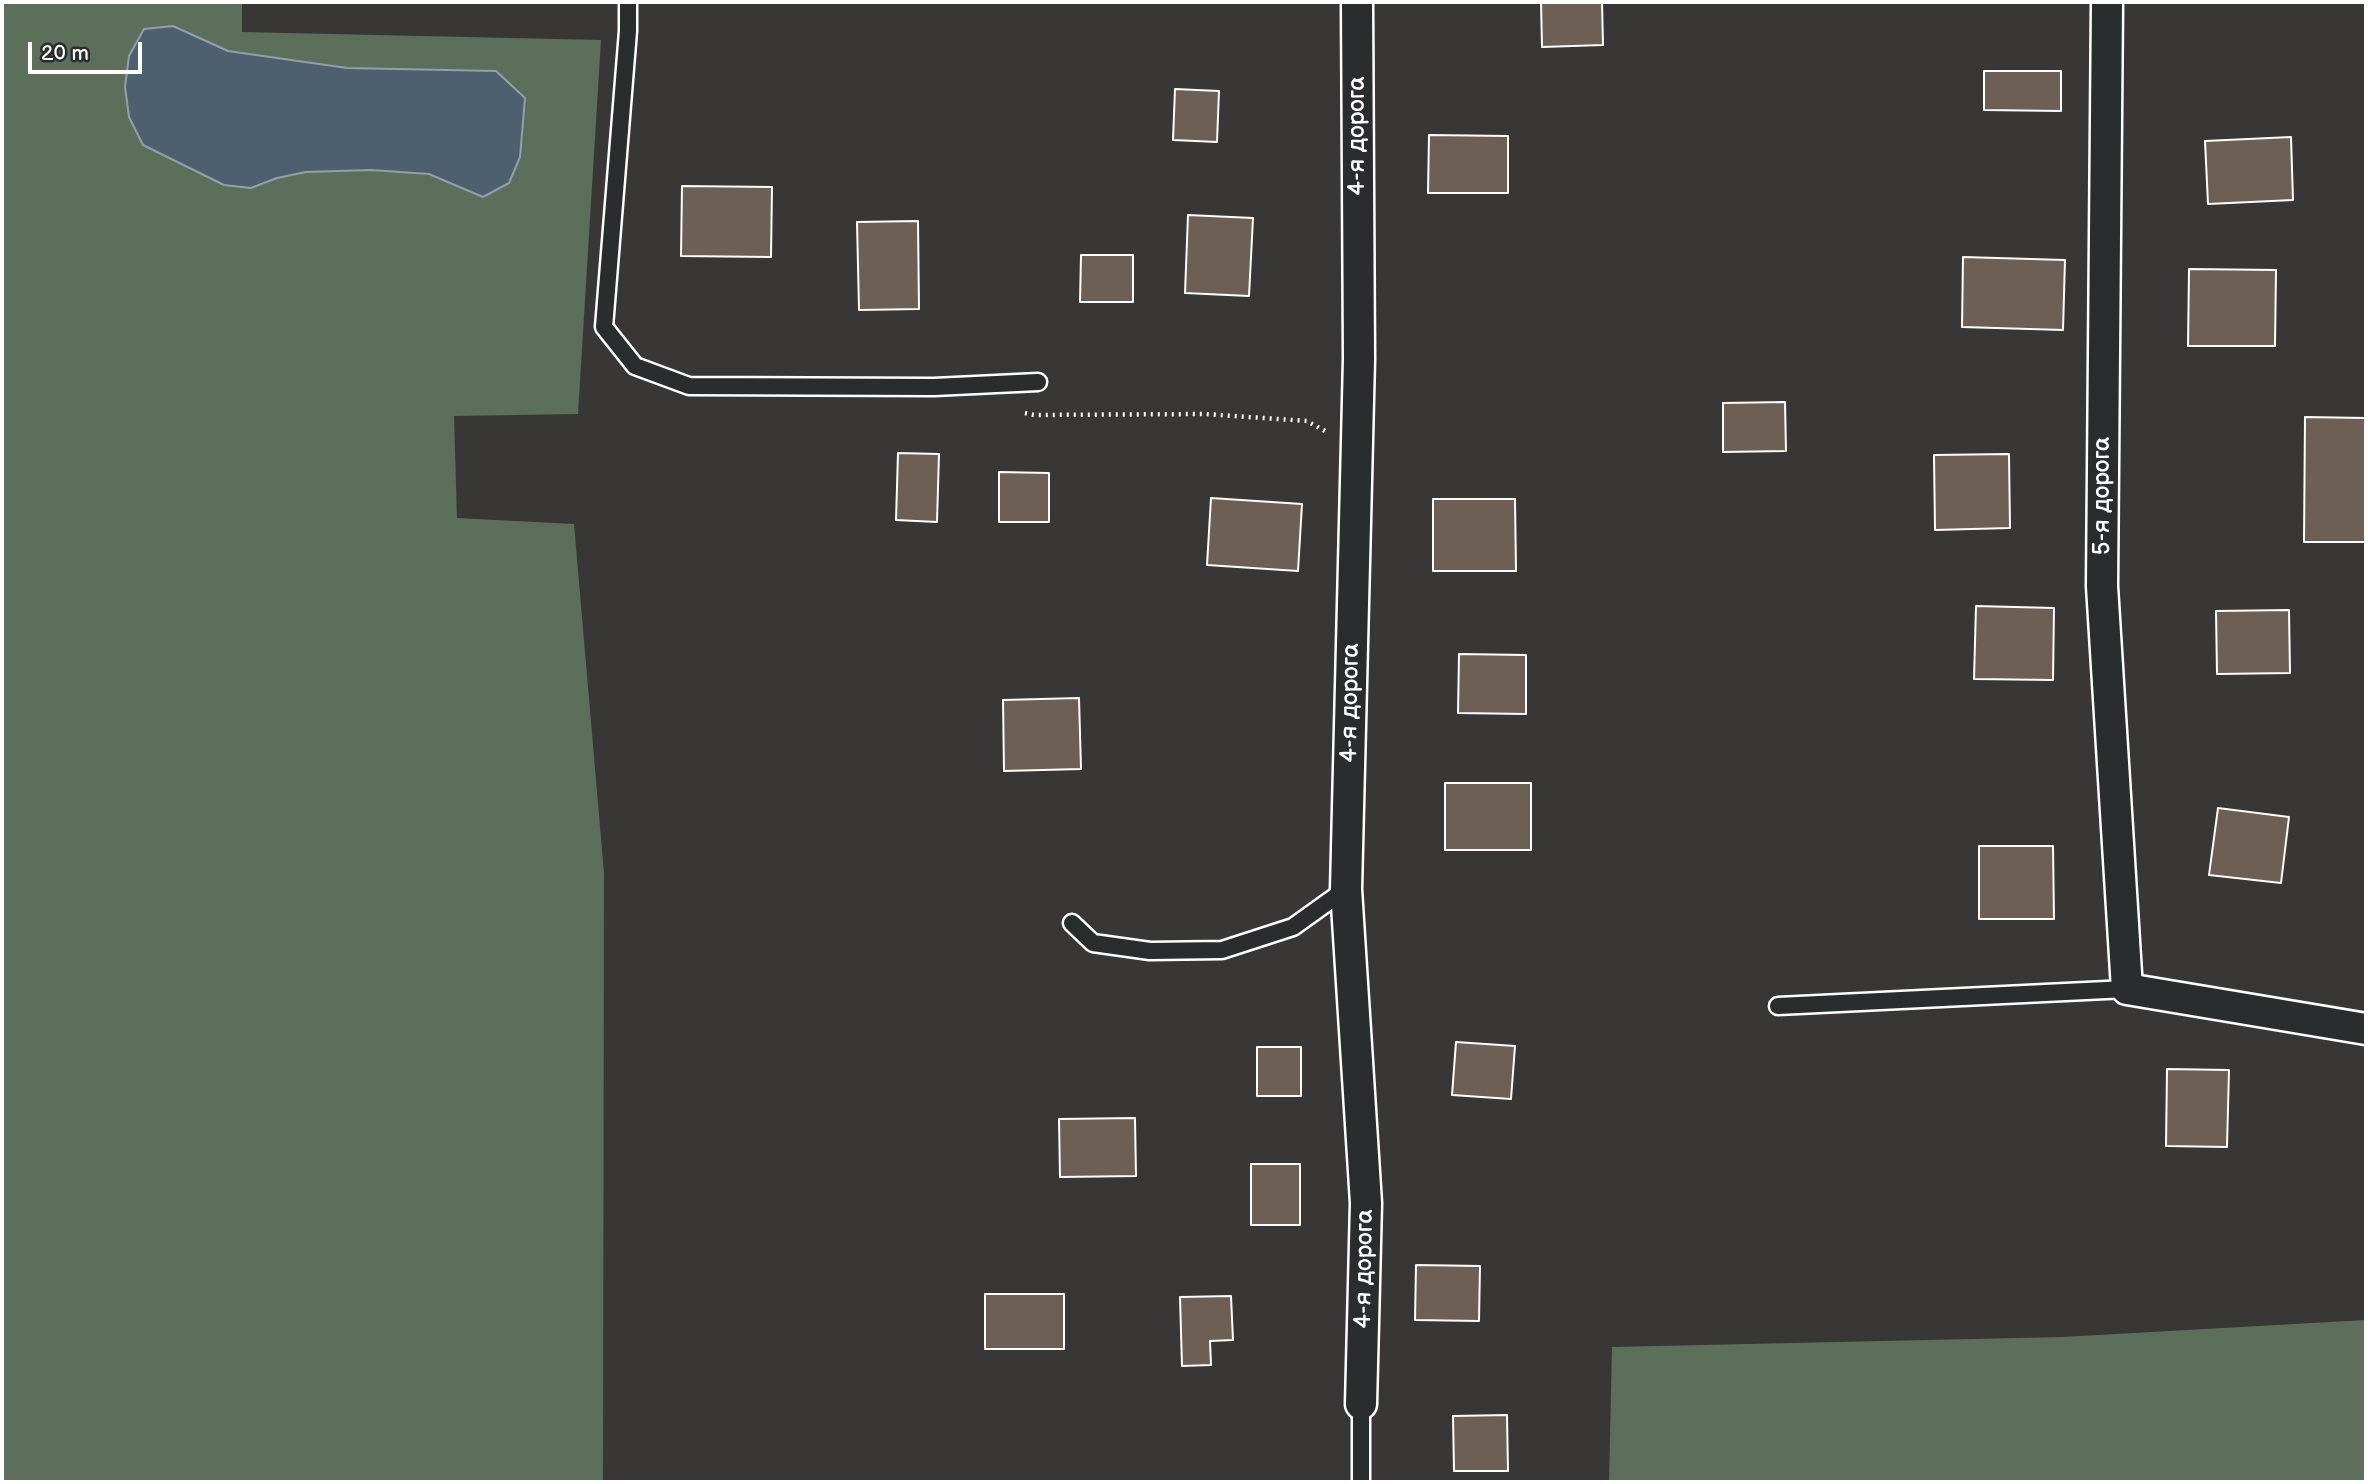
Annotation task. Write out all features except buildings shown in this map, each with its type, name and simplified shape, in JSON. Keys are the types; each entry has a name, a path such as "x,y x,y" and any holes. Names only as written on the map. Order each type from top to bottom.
{"street":[{"name":"4-я дорога","path":"1357,2 1359,359 1346,889 1366,1203 1361,1404"},
{"name":"5-я дорога","path":"2107,2 2102,586 2127,989"},
{"path":"2127,989 2366,1030"}],"lane":[{"path":"628,2 628,32 604,327 635,366 690,386 934,387 1038,382"},
{"path":"1072,923 1093,943 1150,951 1222,950 1293,927 1346,889"},
{"path":"1778,1006 2127,989"},
{"path":"1361,1404 1361,1482"}],"path":[{"path":"1022,412 1034,415 1205,414 1307,421 1356,448"}],"green space":[{"path":"2,2 242,2 242,32 601,40 578,414 454,416 457,518 574,524 604,873 603,1482 2,1482","holes":["174,26 228,51 347,68 520,157 510,183 483,197 429,174 371,170 306,172 277,178 251,188"]},
{"path":"2366,1320 2366,1482 1609,1482 1612,1347 2062,1337"}],"water":[{"path":"173,26 228,51 347,68 496,71 525,98 520,157 509,183 483,197 429,174 371,170 306,172 277,178 251,188 224,185 143,145 129,117 125,87 129,56 144,29"}]}
